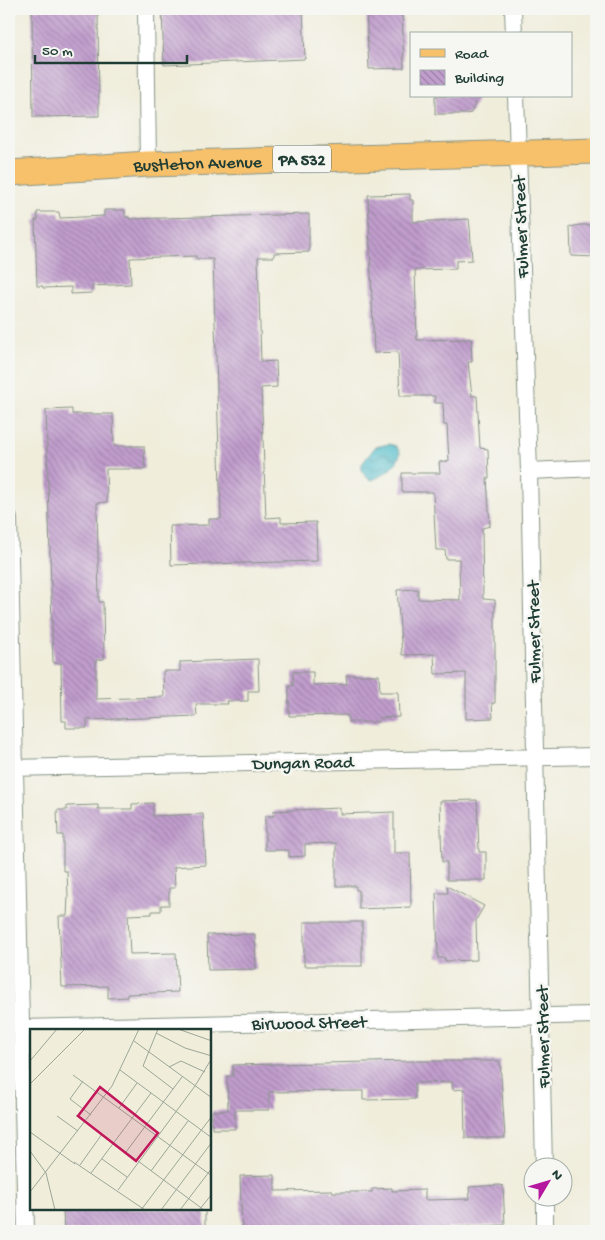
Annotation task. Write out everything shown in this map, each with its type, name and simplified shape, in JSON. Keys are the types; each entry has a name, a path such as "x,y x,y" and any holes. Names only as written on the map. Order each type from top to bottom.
{"main road":[{"name":"Bustleton Avenue","path":"9,173 148,164 596,151"}],"street":[{"path":"146,9 148,164"},
{"path":"513,9 514,32"},
{"name":"Fulmer Street","path":"516,98 529,470 544,1158"},
{"path":"529,470 596,468"},
{"path":"9,518 12,768 26,1231"},
{"name":"Dungan Road","path":"12,768 596,756"},
{"name":"Birwood Street","path":"21,1028 596,1015"},
{"path":"545,1208 545,1231"}],"water":[{"path":"389,444 396,446 400,452 397,461 381,476 372,480 369,479 364,474 362,464 375,447"}],"building":[{"path":"32,9 98,9 99,116 33,117"},
{"path":"162,9 303,9 305,59 164,65"},
{"path":"366,9 402,9 404,68 369,69"},
{"path":"435,98 477,98 471,113 435,114"},
{"path":"410,194 410,200 413,200 413,222 469,219 472,260 456,261 456,269 415,270 417,340 471,339 472,362 468,362 472,396 477,396 480,448 488,449 489,478 487,478 490,526 482,528 483,599 495,600 495,703 492,703 493,718 466,719 466,673 435,674 434,654 402,655 397,590 418,589 418,599 460,600 459,559 446,559 445,550 436,550 433,492 402,492 402,473 440,473 439,462 449,461 447,425 444,425 443,403 435,403 435,396 400,396 398,352 374,353 368,195"},
{"path":"104,210 125,210 125,217 129,217 129,219 309,214 309,252 274,253 274,257 258,257 261,362 276,361 277,387 261,388 266,518 281,517 281,523 316,522 317,561 171,565 170,526 209,525 209,519 221,519 213,259 196,259 196,256 130,258 131,284 92,286 92,293 71,294 71,287 43,288 43,286 37,286 35,220 38,220 37,212 59,212 60,218 104,216"},
{"path":"596,225 596,257 571,256 570,227"},
{"path":"72,409 72,414 113,414 114,446 144,446 145,469 106,469 107,502 97,503 99,602 103,602 104,659 96,660 96,699 164,697 163,671 180,671 180,662 258,659 259,691 248,691 248,701 227,701 228,704 196,704 197,716 87,720 87,728 66,728 66,721 62,721 61,663 53,663 46,410"},
{"path":"293,672 313,672 313,685 347,684 346,675 379,675 380,692 398,692 399,717 379,718 379,722 348,722 348,715 289,716 289,686 293,686"},
{"path":"477,800 479,852 486,852 486,880 447,880 447,862 442,862 440,801"},
{"path":"153,803 153,816 203,814 206,865 174,867 175,888 169,888 169,905 161,905 161,911 152,911 152,914 128,915 130,954 176,953 178,992 127,994 127,997 108,998 108,986 62,987 59,916 67,916 68,896 67,871 63,871 63,835 58,835 57,810 67,810 67,806 98,805 98,809 132,809 132,804"},
{"path":"340,808 340,814 394,812 394,853 410,853 411,907 359,909 359,890 356,890 356,886 336,886 336,843 305,844 305,856 289,857 289,850 265,850 265,816 274,816 273,811"},
{"path":"447,886 484,906 476,920 477,960 445,961 445,958 438,958 436,893 448,893"},
{"path":"304,922 362,922 362,966 304,966"},
{"path":"255,934 256,969 208,970 207,935"},
{"path":"500,1061 505,1138 465,1138 464,1089 453,1090 452,1082 415,1083 415,1099 363,1100 363,1091 269,1092 269,1110 235,1110 235,1129 212,1129 212,1111 228,1110 227,1076 233,1076 233,1065"},
{"path":"275,1175 275,1191 332,1190 332,1192 372,1192 372,1189 392,1188 392,1191 425,1190 425,1200 470,1199 469,1187 500,1185 503,1186 505,1225 447,1228 447,1231 242,1231 240,1176"},
{"path":"63,1210 205,1210 205,1231 64,1231"}]}
